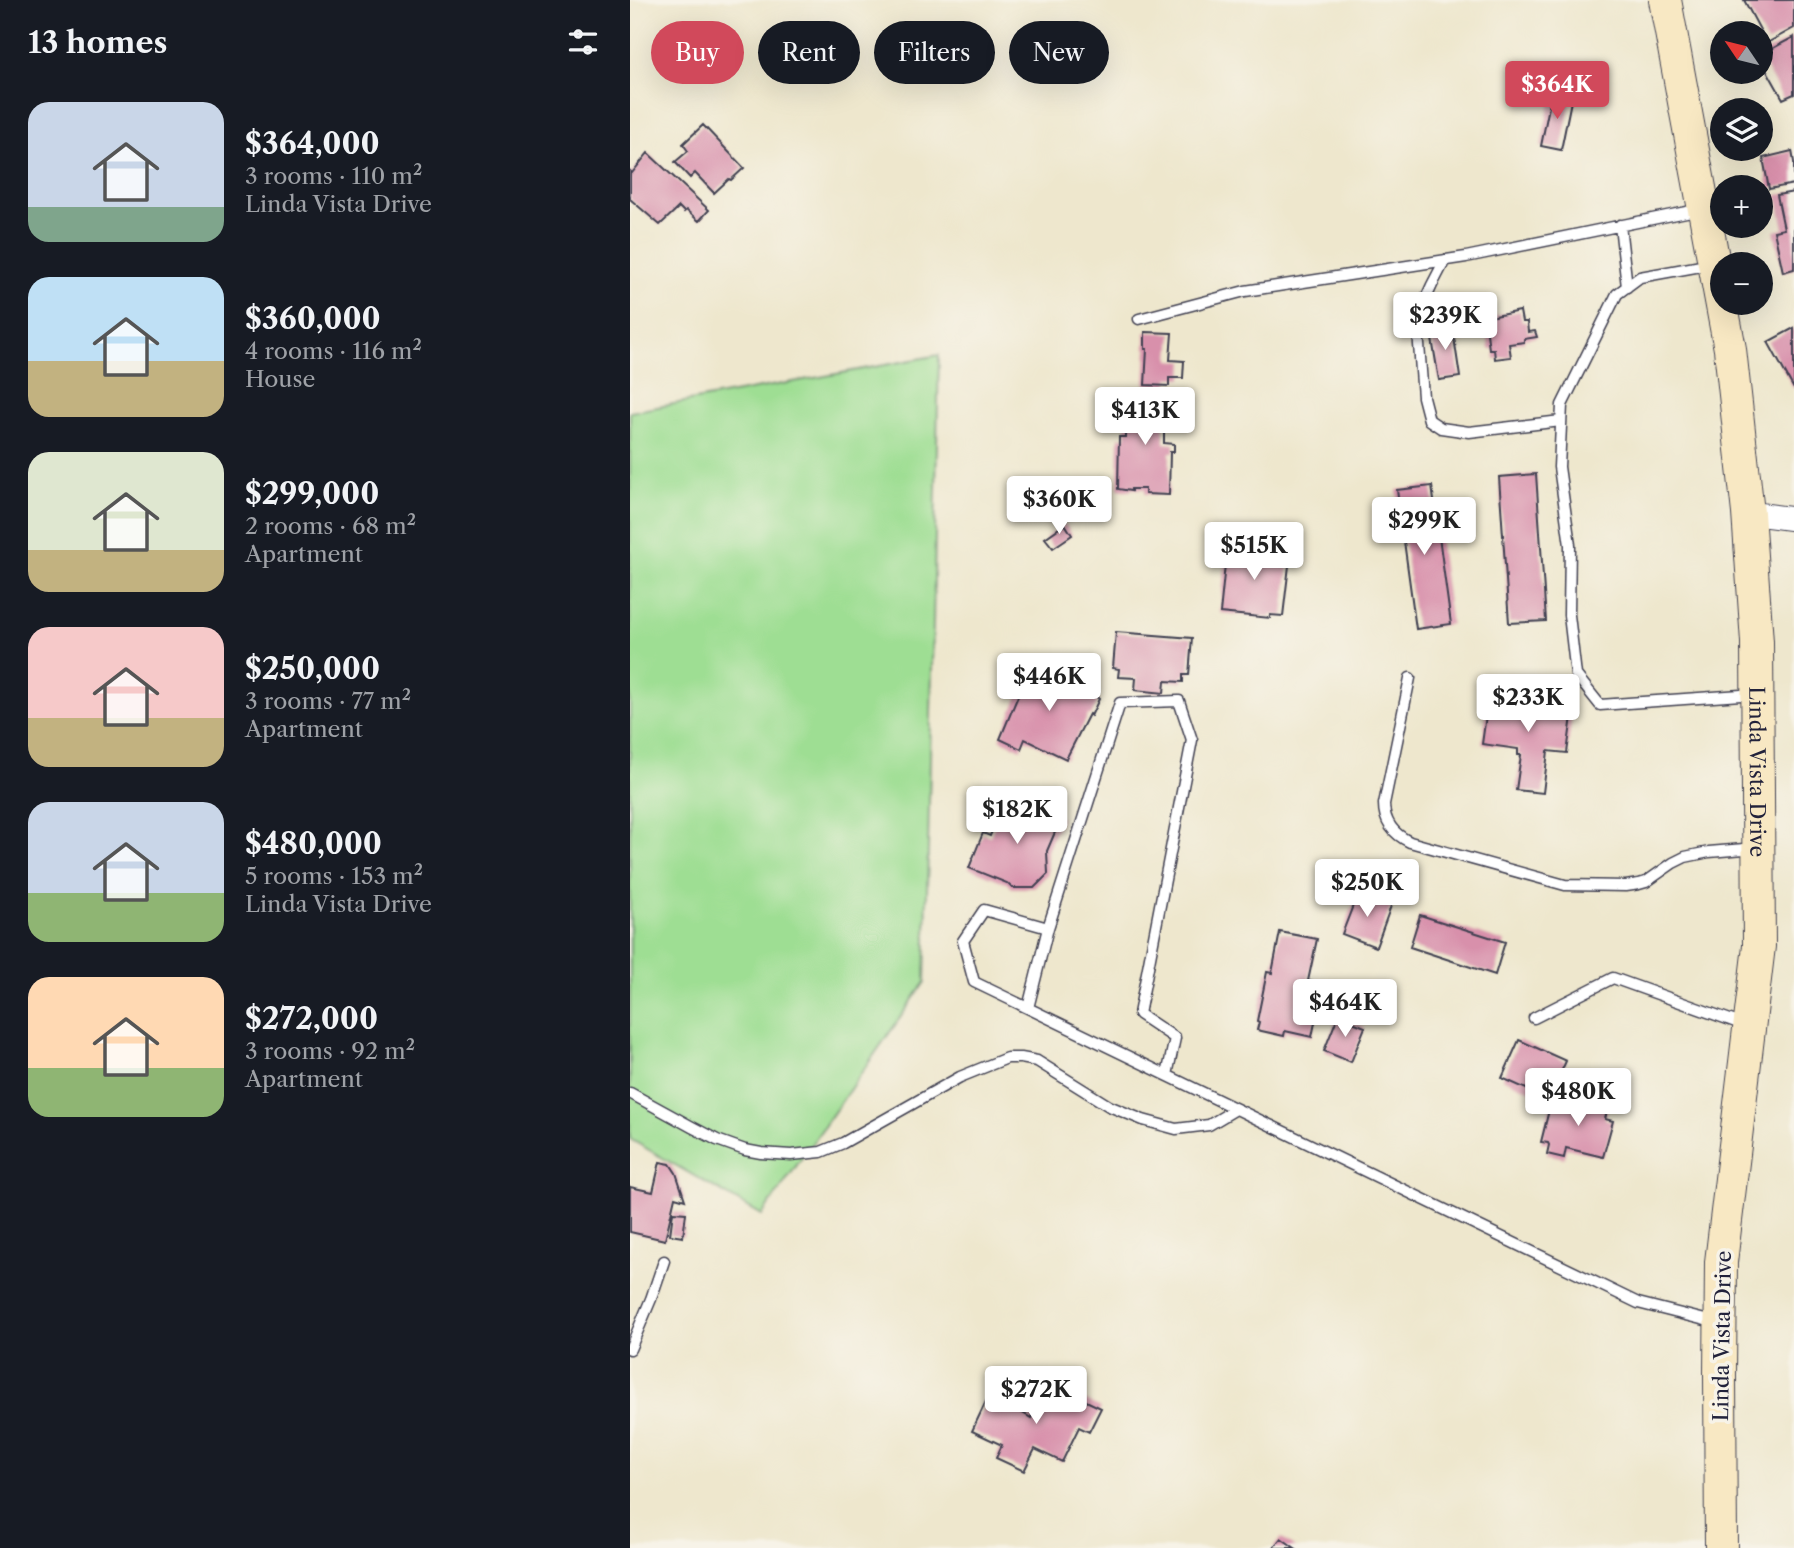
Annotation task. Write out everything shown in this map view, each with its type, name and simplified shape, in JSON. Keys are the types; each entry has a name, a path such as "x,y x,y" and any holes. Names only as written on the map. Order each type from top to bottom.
{"street":[{"name":"Linda Vista Drive","path":"1665,0 1712,252"},
{"name":"Linda Vista Drive","path":"1721,1548 1721,1262 1759,946 1757,642 1748,513 1730,349 1724,315"},
{"path":"1748,513 1794,519"}],"lane":[{"path":"1139,319 1245,291 1445,260 1704,208"},
{"path":"1620,225 1627,287"},
{"path":"1445,260 1417,317 1423,397 1429,420 1441,428 1469,432 1561,421"},
{"path":"1710,264 1640,277 1617,294 1562,405 1559,467 1570,545 1569,615 1576,676 1600,705 1758,693"},
{"path":"1410,678 1384,814 1387,822 1401,837 1410,842 1565,885 1639,884 1685,857 1759,848"},
{"path":"1028,1008 1048,928 1120,704 1179,701 1192,740 1139,1014 1175,1038 1167,1076"},
{"path":"1048,928 984,911 963,941 974,982 1638,1303 1720,1324"},
{"path":"1534,1018 1613,978 1749,1027"},
{"path":"630,1093 717,1140 745,1150 791,1155 821,1152 843,1143 960,1077 1006,1058 1037,1061 1109,1106 1143,1120 1176,1129 1209,1125 1236,1108"},
{"path":"630,1349 652,1299 664,1261"}],"green space":[{"path":"939,355 925,982 762,1215 630,1139 630,412"}],"building":[{"path":"1744,0 1794,0 1794,28 1773,40 1773,21 1755,21"},
{"path":"1794,37 1794,94 1783,99 1773,81 1773,48"},
{"path":"1552,92 1572,96 1561,150 1541,146"},
{"path":"703,125 744,168 714,193 695,173 690,178 675,162 688,151 683,144"},
{"path":"1792,151 1794,184 1773,188 1773,175 1766,175 1764,161 1773,161 1773,156"},
{"path":"648,153 709,210 699,221 679,207 660,225 630,199 630,171 632,173"},
{"path":"1794,192 1794,269 1783,272 1774,231 1784,229 1777,195"},
{"path":"1520,311 1522,322 1527,322 1528,332 1535,331 1537,337 1509,344 1511,357 1495,359 1494,349 1489,349 1485,318"},
{"path":"1452,324 1460,377 1439,380 1430,327"},
{"path":"1794,328 1794,389 1768,342"},
{"path":"1145,332 1172,333 1170,360 1184,361 1183,378 1169,378 1169,386 1145,385"},
{"path":"1133,394 1147,394 1146,397 1157,397 1157,400 1170,400 1170,419 1164,419 1164,443 1174,444 1174,452 1170,452 1169,495 1145,494 1145,489 1118,489 1119,437 1126,437 1126,403 1133,404"},
{"path":"1536,474 1546,621 1509,623 1499,477"},
{"path":"1432,486 1451,624 1416,629 1397,490"},
{"path":"1065,524 1072,535 1053,548 1045,538"},
{"path":"1227,545 1275,549 1275,555 1290,557 1283,616 1270,615 1270,618 1220,613"},
{"path":"1116,632 1192,638 1189,675 1183,675 1183,682 1165,681 1164,693 1135,690 1136,678 1118,677 1119,669 1113,668"},
{"path":"1030,667 1055,679 1058,675 1098,694 1099,699 1091,716 1089,714 1066,759 1025,739 1021,749 1000,739"},
{"path":"1507,687 1549,693 1547,713 1572,716 1567,753 1548,751 1543,793 1516,790 1521,755 1518,755 1518,749 1482,744 1487,708 1503,710"},
{"path":"1006,799 1025,807 1026,803 1061,818 1047,851 1048,874 1034,888 1012,888 1007,883 969,868 983,833 990,836"},
{"path":"1359,890 1392,903 1376,947 1342,934"},
{"path":"1420,915 1505,942 1495,975 1410,947"},
{"path":"1280,932 1317,939 1308,981 1323,984 1312,1037 1285,1031 1284,1036 1257,1030 1267,972 1272,973"},
{"path":"1338,1016 1365,1027 1351,1062 1324,1051"},
{"path":"1519,1040 1566,1061 1549,1099 1502,1078"},
{"path":"1580,1097 1609,1104 1605,1119 1613,1121 1603,1157 1566,1148 1564,1158 1547,1154 1548,1143 1541,1142 1550,1106 1553,1102 1577,1108"},
{"path":"660,1162 670,1164 676,1173 685,1200 675,1197 665,1240 630,1232 630,1187 653,1192"},
{"path":"673,1212 686,1213 683,1237 670,1235"},
{"path":"1048,1383 1101,1408 1089,1432 1079,1427 1062,1462 1035,1449 1024,1471 996,1458 1002,1445 972,1431 988,1397 1031,1418"},
{"path":"1281,1538 1295,1548 1273,1548"}]}
